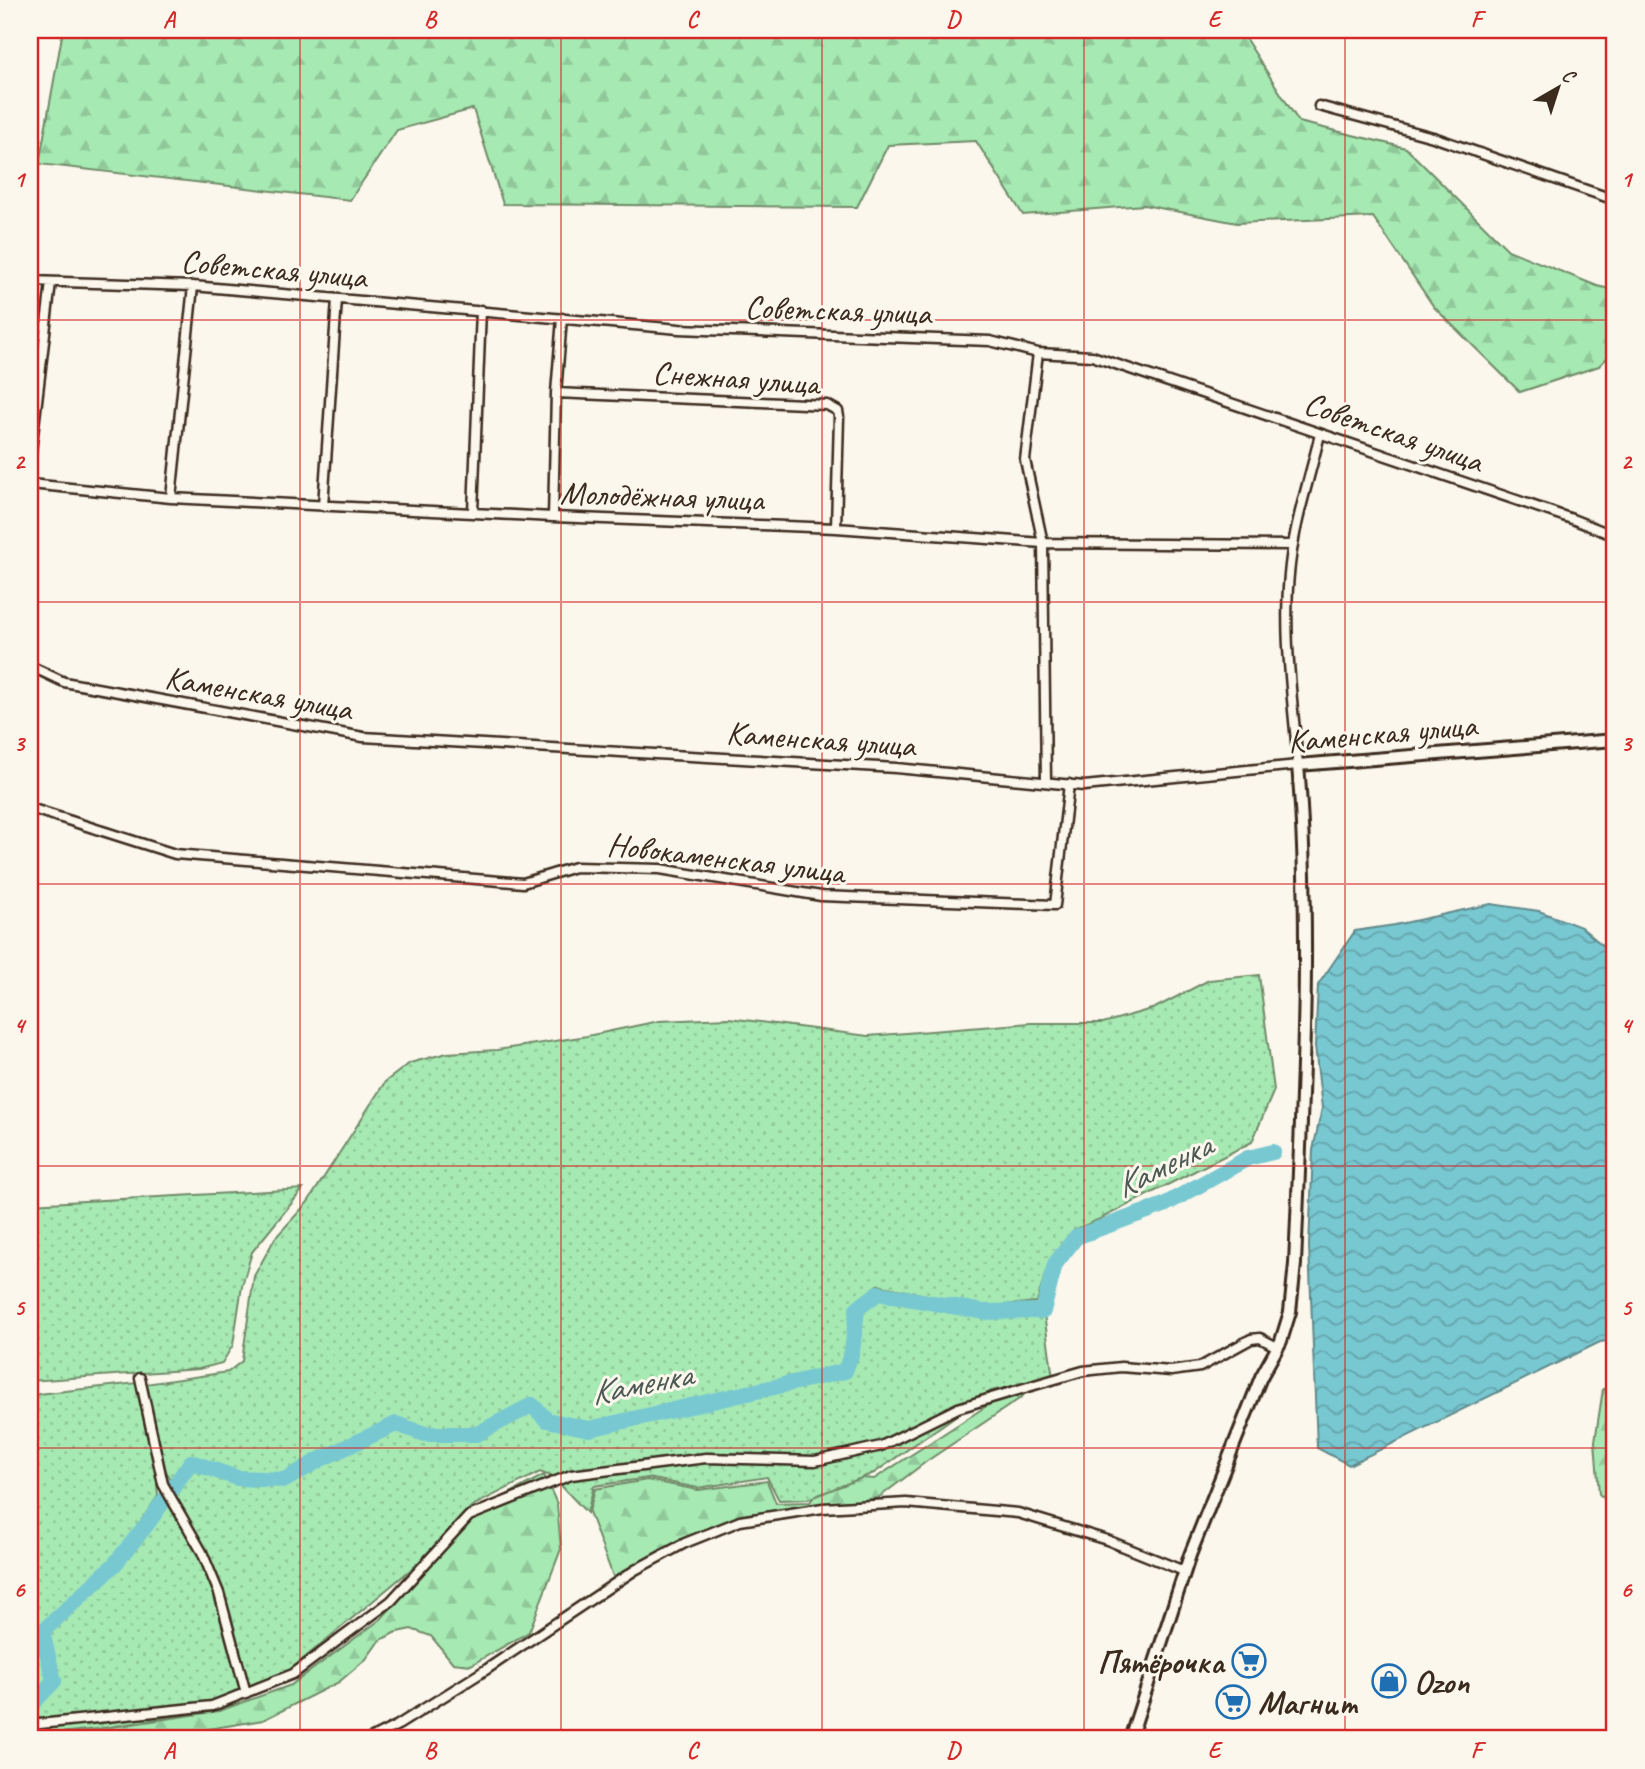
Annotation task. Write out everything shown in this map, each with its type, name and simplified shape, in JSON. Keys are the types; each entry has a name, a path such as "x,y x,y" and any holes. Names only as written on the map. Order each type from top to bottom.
{"street":[{"path":"1319,106 1433,137 1615,200"},
{"name":"Советская улица","path":"30,281 193,286 679,329 990,341 1038,353 1092,356 1615,536"},
{"path":"30,461 51,282"},
{"path":"171,498 193,286"},
{"path":"323,506 337,299"},
{"path":"473,512 481,310"},
{"path":"553,517 556,393 562,318"},
{"path":"1038,353 1025,460 1043,543 1046,782"},
{"name":"Снежная улица","path":"556,393 827,405 838,411 839,417 836,528"},
{"path":"1130,1739 1184,1571 1261,1377 1277,1347 1290,1312 1295,1265 1305,967 1303,817 1288,636 1289,570 1292,545 1320,434"},
{"name":"Молодёжная улица","path":"30,484 171,498 836,528 1043,543 1292,545"},
{"name":"Каменская улица","path":"30,666 64,682 363,737 896,768 1084,786 1298,765 1615,740"},
{"name":"Новокаменская улица","path":"30,808 175,854 523,883 575,867 660,869 821,896 1055,905 1069,784"},
{"path":"30,1725 212,1706 293,1674 391,1601 469,1516 571,1475 706,1458 815,1461 881,1446 958,1408 1083,1371 1121,1367 1171,1371 1200,1367 1251,1339 1260,1338 1277,1347"},
{"path":"140,1378 163,1484 202,1552 219,1593 246,1693"},
{"path":"370,1739 398,1725 487,1669 635,1570 685,1543 740,1521 823,1508 906,1503 1018,1513 1107,1540 1184,1571"}],"green space":[{"path":"63,30 1240,30 1299,122 1406,148 1508,250 1597,286 1615,290 1615,350 1599,366 1520,392 1434,307 1373,217 1237,223 1144,205 1023,215 976,141 888,145 857,207 503,204 473,109 397,130 350,200 39,164"},
{"path":"1259,975 1274,1090 1252,1142 1074,1230 1049,1262 1037,1302 984,1307 878,1285 852,1306 847,1351 841,1367 590,1424 551,1416 532,1400 477,1431 425,1432 396,1421 317,1458 285,1478 238,1474 191,1458 172,1481 164,1468 145,1384 228,1372 242,1361 254,1276 275,1238 308,1202 385,1082 410,1063 447,1053 497,1050 659,1021 729,1018 868,1036 1031,1023 1103,1023 1155,1008 1209,980"},
{"path":"303,1189 252,1252 242,1286 233,1345 222,1363 199,1369 30,1381 30,1204"},
{"path":"880,1299 987,1318 1044,1314 1053,1378 991,1391 874,1473 808,1499 779,1500 767,1477 698,1488 648,1478 594,1486 587,1513 553,1477 540,1472 472,1506 415,1566 278,1680 226,1708 97,1729 30,1736 30,1706 35,1706 56,1682 44,1633 116,1567 191,1465 235,1480 286,1486 320,1464 396,1430 426,1440 476,1439 531,1410 546,1424 587,1433 846,1375 857,1355 862,1312"},
{"path":"995,1374 1034,1381 1022,1397 927,1461 878,1498 747,1514 675,1544 614,1579 589,1512 595,1489 647,1480 698,1490 767,1481 776,1503 810,1502 829,1475 874,1479 1005,1394"},
{"path":"137,1383 156,1467 158,1496 104,1568 40,1631 51,1681 34,1700 30,1698 30,1395"},
{"path":"1615,1388 1615,1508 1599,1494 1595,1441 1603,1389"},
{"path":"544,1475 557,1504 561,1549 529,1632 471,1665 453,1663 431,1636 411,1629 394,1633 379,1641 366,1659 339,1682 263,1720 148,1739 30,1739 219,1711 291,1685 381,1619 477,1511"}],"water":[{"path":"1491,904 1539,911 1581,927 1615,956 1615,1340 1600,1342 1349,1465 1317,1448 1309,1246 1313,1150 1322,1108 1315,1046 1318,985 1355,931"}],"waterway":[{"name":"Каменка","path":"30,1702 34,1702 54,1681 42,1632 114,1565 191,1462 237,1478 285,1480 319,1460 396,1424 425,1434 477,1434 532,1405 547,1420 589,1429 845,1371 852,1352 857,1309 878,1293 984,1312 1043,1311 1055,1264 1076,1237 1164,1205 1248,1158 1273,1152"}],"place":[{"name":"Пятёрочка","path":"1249,1661"},
{"name":"Ozon","path":"1389,1681"},
{"name":"Магнит","path":"1233,1702"}]}
